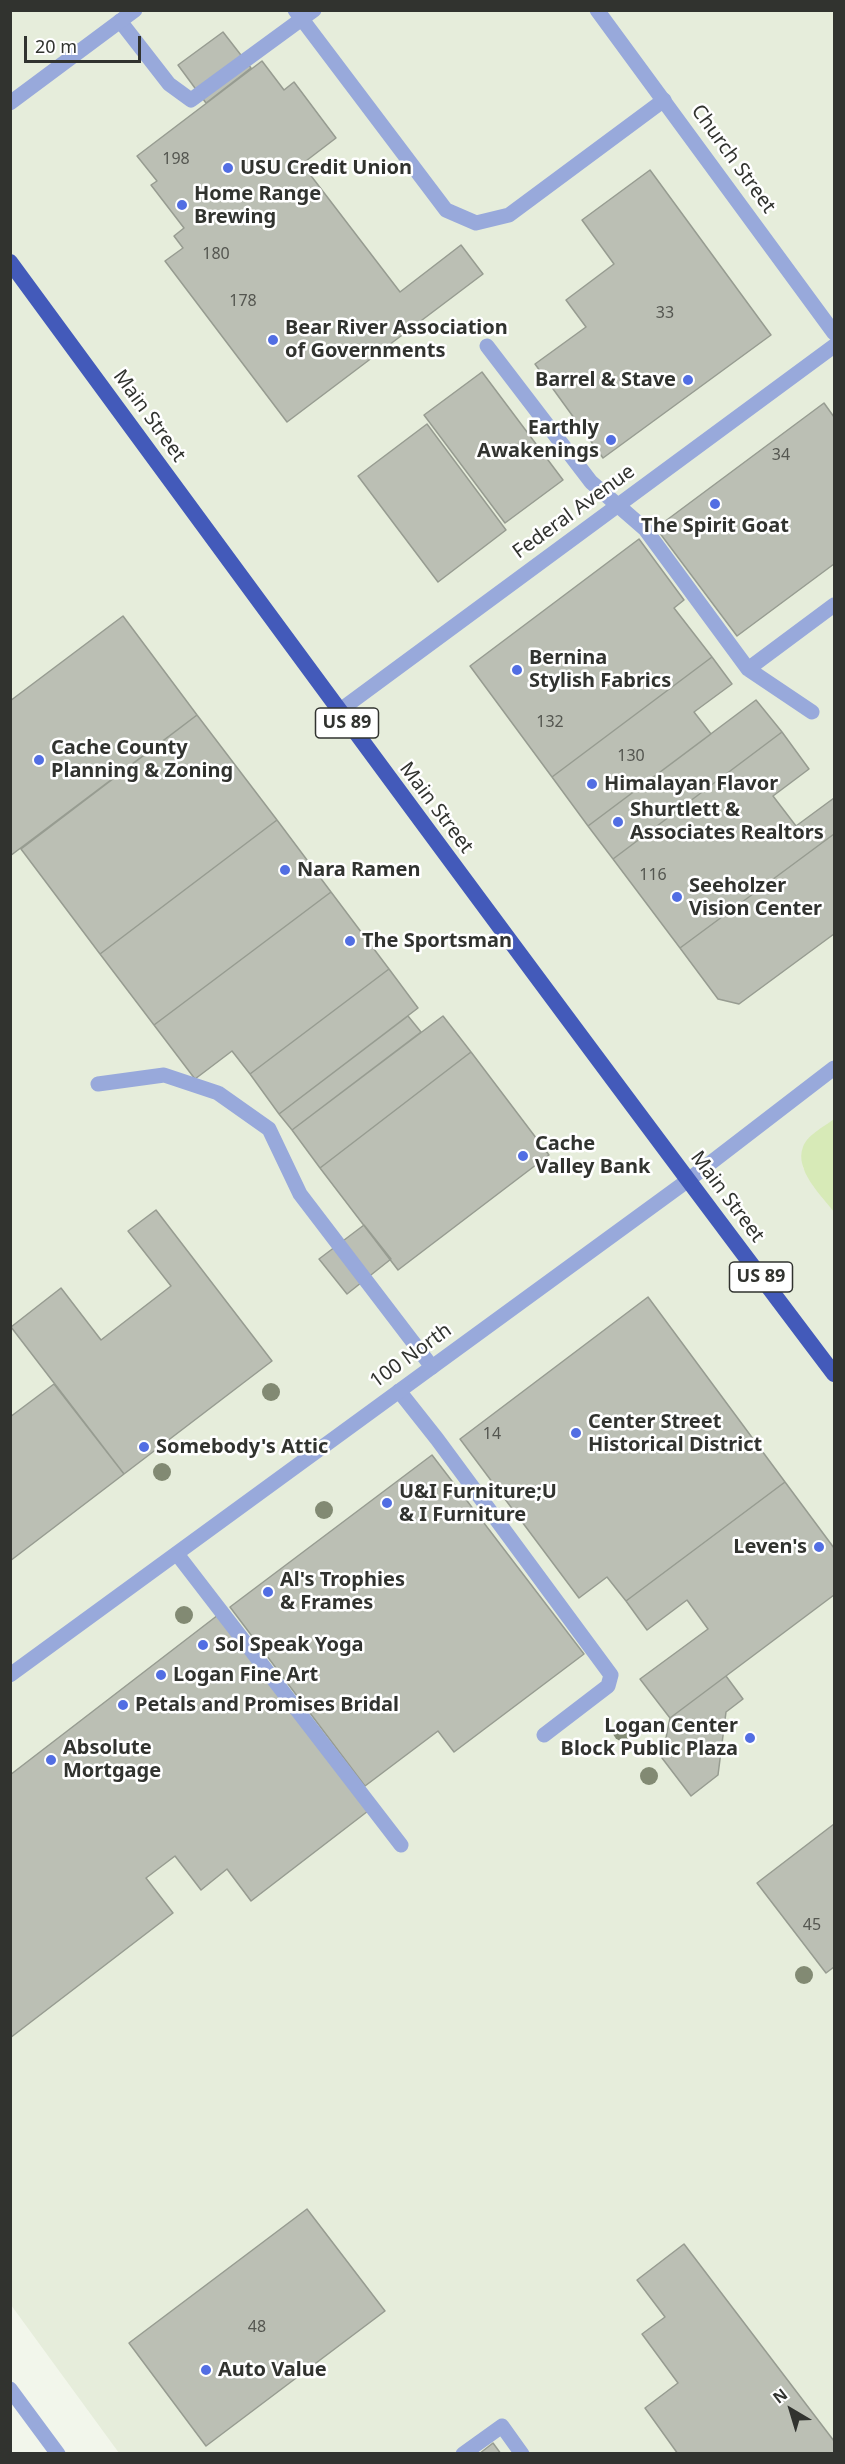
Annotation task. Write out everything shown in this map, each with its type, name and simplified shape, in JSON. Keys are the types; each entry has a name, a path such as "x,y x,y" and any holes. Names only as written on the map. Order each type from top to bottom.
{"highway":[{"name":"Main Street","path":"10,262 339,711 834,1374"}],"street":[{"path":"10,103 135,10"},
{"name":"Church Street","path":"597,10 834,333"},
{"path":"120,21 168,84 191,100 304,14 446,210 476,223 508,215 664,100"},
{"path":"487,346 591,482 645,529 748,669 812,712"},
{"name":"Federal Avenue","path":"339,711 834,346"},
{"path":"748,669 834,605"},
{"name":"100 North","path":"10,1675 687,1180 834,1068"},
{"path":"98,1084 164,1076 218,1093 269,1129 300,1194 432,1367"},
{"path":"399,1391 611,1675 608,1686 544,1735"},
{"path":"177,1554 401,1845"},
{"path":"10,2389 58,2454"},
{"path":"463,2454 502,2426 522,2454"}],"shaded area":[{"path":"10,11 834,11 834,1119 811,1137 802,1157 803,1168 834,1212 834,2453 119,2453 11,2305"}],"green space":[{"path":"834,1119 834,1212 811,1182 802,1165 801,1156 808,1139"}],"building":[{"path":"223,32 251,68 206,103 178,65"},
{"path":"262,61 284,90 294,82 336,138 302,164 400,292 461,245 483,274 287,422 165,261 183,248 174,236 184,228 151,185 157,181 137,156"},
{"path":"650,170 771,335 603,458 535,364 586,327 566,300 614,264 582,220"},
{"path":"482,372 563,480 505,523 424,415"},
{"path":"824,403 834,417 834,564 737,636 656,528"},
{"path":"427,424 506,530 438,582 358,476"},
{"path":"639,539 684,600 674,608 712,657 552,777 470,666"},
{"path":"123,616 197,715 10,856 10,701"},
{"path":"712,657 732,684 694,712 711,734 588,826 552,777"},
{"path":"756,700 782,732 613,859 588,826"},
{"path":"197,715 277,820 100,954 21,849"},
{"path":"782,732 809,769 773,796 796,826 834,798 834,834 680,948 613,859"},
{"path":"277,820 331,892 154,1025 100,954"},
{"path":"834,834 834,934 739,1004 718,999 680,948"},
{"path":"331,892 389,969 250,1074 232,1051 195,1079 154,1025"},
{"path":"389,969 418,1008 279,1114 250,1074"},
{"path":"408,1016 421,1032 292,1130 279,1114"},
{"path":"443,1016 471,1052 320,1168 292,1130"},
{"path":"471,1052 549,1155 398,1270 320,1168"},
{"path":"156,1210 272,1361 124,1474 11,1327 61,1288 101,1340 171,1286 128,1231"},
{"path":"364,1225 391,1259 347,1294 319,1259"},
{"path":"648,1297 785,1482 626,1601 607,1577 579,1598 460,1439"},
{"path":"54,1384 124,1474 10,1561 10,1417"},
{"path":"432,1455 584,1654 454,1752 438,1731 365,1786 230,1607"},
{"path":"785,1482 834,1548 834,1595 670,1718 640,1679 708,1629 687,1600 647,1630 626,1601"},
{"path":"218,1615 368,1811 251,1901 227,1869 201,1890 175,1856 146,1878 173,1913 10,2038 10,1775"},
{"path":"726,1676 743,1699 726,1712 718,1775 691,1796 662,1758 670,1718"},
{"path":"834,1824 834,1967 826,1973 757,1883"},
{"path":"307,2209 385,2311 206,2446 129,2343"},
{"path":"684,2244 834,2441 834,2454 678,2454 645,2408 678,2383 642,2334 665,2317 637,2280"},
{"path":"493,2443 501,2454 479,2454"}],"place":[{"name":"USU Credit Union","path":"228,168"},
{"name":"Home Range Brewing","path":"182,205"},
{"name":"Bear River Association of Governments","path":"273,340"},
{"name":"Barrel & Stave","path":"688,380"},
{"name":"Earthly Awakenings","path":"611,440"},
{"name":"The Spirit Goat","path":"715,504"},
{"name":"Bernina Stylish Fabrics","path":"517,670"},
{"name":"Cache County Planning & Zoning","path":"39,760"},
{"name":"Himalayan Flavor","path":"592,784"},
{"name":"Shurtlett & Associates Realtors","path":"618,822"},
{"name":"Nara Ramen","path":"285,870"},
{"name":"Seeholzer Vision Center","path":"677,897"},
{"name":"The Sportsman","path":"350,941"},
{"name":"Cache Valley Bank","path":"523,1156"},
{"name":"Center Street Historical District","path":"576,1433"},
{"name":"Somebody's Attic","path":"144,1447"},
{"name":"U&I Furniture;U & I Furniture","path":"387,1503"},
{"name":"Leven's","path":"819,1547"},
{"name":"Al's Trophies & Frames","path":"268,1592"},
{"name":"Sol Speak Yoga","path":"203,1645"},
{"name":"Logan Fine Art","path":"161,1675"},
{"name":"Petals and Promises Bridal","path":"123,1705"},
{"name":"Logan Center Block Public Plaza","path":"750,1738"},
{"name":"Absolute Mortgage","path":"51,1760"},
{"name":"Auto Value","path":"206,2370"}]}
